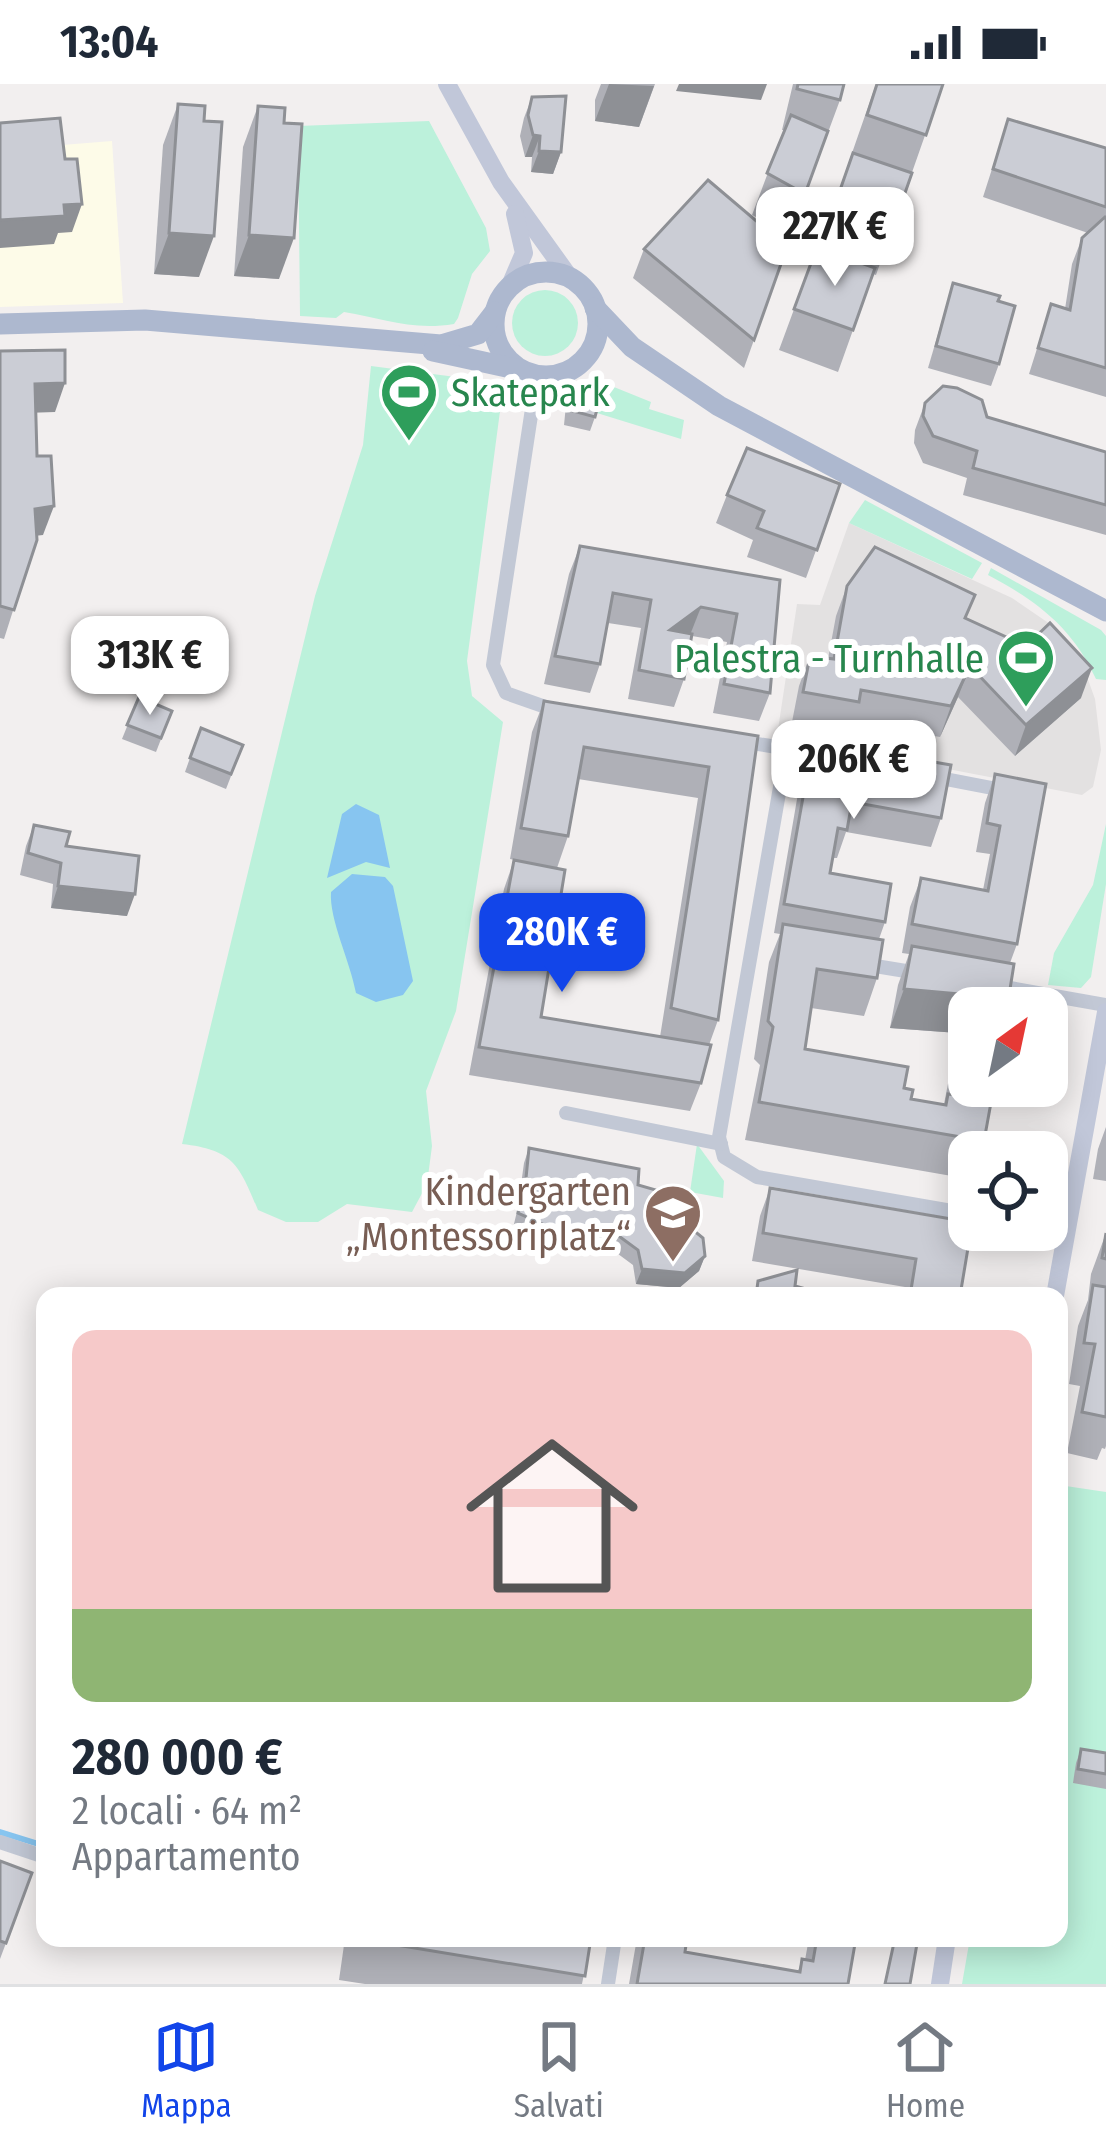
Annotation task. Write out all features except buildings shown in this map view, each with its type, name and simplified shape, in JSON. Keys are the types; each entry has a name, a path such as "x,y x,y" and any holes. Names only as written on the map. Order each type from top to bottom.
{"main road":[{"path":"448,84 501,182 570,278 632,347 679,381"},
{"path":"401,344 466,340 488,326 522,262 523,243 501,182"},
{"path":"509,288 536,273 570,278"},
{"path":"585,359 598,330 595,308"},
{"path":"495,312 500,348 515,366 537,376"},
{"path":"0,324 145,320 401,344 537,376 564,373 585,359 619,355 679,381 1106,611"},
{"path":"1067,591 1106,625"},
{"path":"1068,1176 1106,1008"},
{"path":"1055,1287 1056,1251"},
{"path":"940,1984 946,1947"}],"street":[{"path":"537,376 493,665 496,680 518,700 574,713"},
{"path":"712,736 852,761"},
{"path":"783,748 721,1144 724,1157 757,1177 948,1210"},
{"path":"921,775 992,788"},
{"path":"753,947 776,951"},
{"path":"848,962 942,977"},
{"path":"966,981 1106,1008"},
{"path":"566,1113 721,1144"},
{"path":"0,1842 36,1854"},
{"path":"608,1984 614,1947"}],"shaded area":[{"path":"112,141 123,303 0,307 0,150"},
{"path":"849,523 1012,598 1050,624 1086,674 1095,699 1101,750 1093,787 1082,795 777,736 797,604 820,605"}],"green space":[{"path":"429,121 486,228 490,251 472,274 458,318 454,324 424,326 344,312 336,318 300,316 298,126"},
{"path":"545,290 569,299 578,323 569,347 545,356 521,347 512,323 521,299"},
{"path":"371,366 479,380 502,396 467,661 472,696 503,722 456,1011 426,1091 432,1146 427,1184 412,1212 347,1204 318,1222 286,1222 258,1210 239,1171 224,1156 182,1144 315,596 363,445"},
{"path":"609,385 651,402 649,409 684,420 681,439 597,413 597,405 580,400"},
{"path":"865,500 982,563 972,579 849,523"},
{"path":"991,568 1101,630 1106,636 1106,680 1096,679 1076,644 1051,617 988,575"},
{"path":"1106,824 1106,884 1091,977 1081,988 1048,985 1054,953 1093,885"},
{"path":"697,1144 724,1181 723,1198 690,1192"},
{"path":"1068,1486 1106,1492 1106,1984 962,1984 968,1947 1068,1947"}],"water":[{"path":"356,804 379,815 390,868 366,862 327,878 342,814"},
{"path":"352,874 385,877 393,886 413,981 403,995 376,1002 356,993 331,903 331,892"}],"waterway":[{"path":"0,1832 36,1843"}],"place":[{"name":"Skatepark","path":"409,443"},
{"name":"Palestra - Turnhalle","path":"1026,709"},
{"name":"Kindergarten „Montessoriplatz“","path":"673,1264"}]}
